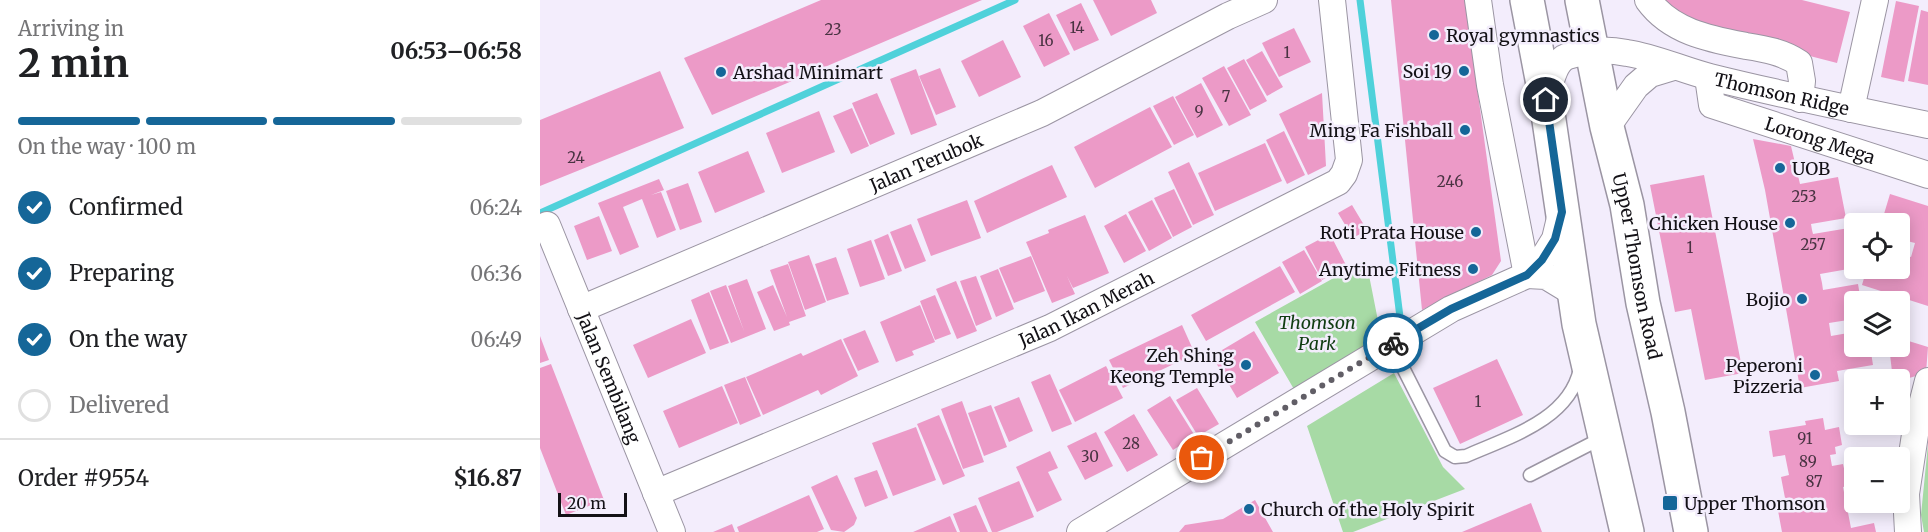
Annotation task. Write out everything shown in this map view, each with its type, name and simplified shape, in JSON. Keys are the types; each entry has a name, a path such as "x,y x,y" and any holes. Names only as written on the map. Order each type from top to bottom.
{"main road":[{"path":"1527,0 1546,100 1574,293 1604,437 1627,532"},
{"name":"Upper Thomson Road","path":"1582,0 1607,127 1627,206 1643,303 1668,412 1691,532"}],"street":[{"name":"Jalan Terubok","path":"581,309 1042,113 1264,0"},
{"name":"Jalan Ikan Merah","path":"656,493 1050,328 1338,182 1349,160 1332,0"},
{"path":"1478,0 1490,86 1527,275"},
{"path":"1648,0 1660,14 1684,29 1716,40 1770,50 1790,57 1799,63 1802,81 1800,99"},
{"name":"Thomson Ridge","path":"1546,100 1554,73 1560,63 1566,57 1592,50 1626,52 1708,76 1851,109 1875,0"},
{"path":"1607,127 1636,86 1650,74 1673,67"},
{"name":"Lorong Mega","path":"1708,76 1712,105 1928,175"},
{"path":"1851,109 1928,124"},
{"path":"1080,532 1451,309 1527,275 1542,260 1555,239 1562,212"},
{"name":"Jalan Sembilang","path":"547,225 672,532"},
{"path":"1527,275 1546,276 1574,293"},
{"path":"1908,532 1906,494 1916,428 1928,381"}],"lane":[{"path":"1391,344 1445,451 1455,457 1466,456 1534,426 1555,411 1577,382 1585,348"},
{"path":"1530,475 1604,437"}],"green space":[{"name":"Thomson Park","path":"1366,260 1382,341 1295,391 1255,322"},
{"path":"1394,373 1443,467 1465,489 1353,532 1343,532 1307,426"},
{"path":"1928,444 1928,532 1924,532 1921,515"}],"building":[{"path":"821,0 982,0 712,115 684,58"},
{"path":"1093,0 1151,0 1157,13 1111,36"},
{"path":"1391,0 1470,0 1477,87 1501,261 1492,275 1422,310"},
{"path":"1664,0 1802,0 1850,12 1837,63 1694,26"},
{"path":"1896,1 1919,6 1904,82 1881,77"},
{"path":"1081,3 1099,40 1074,51 1056,15"},
{"path":"1921,10 1928,12 1928,85 1908,81"},
{"path":"1049,13 1070,54 1044,67 1023,26"},
{"path":"1294,28 1311,62 1279,77 1262,43"},
{"path":"1003,40 1021,77 979,97 961,61"},
{"path":"1262,51 1283,87 1267,96 1246,60"},
{"path":"1244,59 1267,101 1250,110 1227,68"},
{"path":"1224,66 1251,115 1229,126 1202,78"},
{"path":"940,68 956,107 936,115 919,76"},
{"path":"916,69 937,125 911,135 890,79"},
{"path":"660,71 684,128 540,186 540,120"},
{"path":"1201,83 1223,125 1197,138 1175,97"},
{"path":"877,93 895,134 870,145 852,103"},
{"path":"1322,93 1326,166 1308,175 1279,114"},
{"path":"1173,96 1194,135 1174,145 1153,106"},
{"path":"1150,107 1172,147 1095,188 1074,147"},
{"path":"852,108 869,146 851,154 833,116"},
{"path":"819,111 835,152 782,173 766,133"},
{"path":"1284,131 1305,175 1287,184 1266,140"},
{"path":"1753,139 1791,146 1800,184 1838,177 1844,218 1811,224 1813,234 1844,229 1844,270 1820,274 1823,290 1858,284 1859,291 1844,291 1844,321 1829,323 1831,336 1844,334 1844,357 1872,357 1873,365 1837,371 1839,381 1800,388 1765,190"},
{"path":"1265,143 1282,181 1215,211 1198,173"},
{"path":"748,151 765,192 715,213 698,172"},
{"path":"1189,162 1214,215 1193,225 1168,172"},
{"path":"1052,165 1067,197 987,233 974,201"},
{"path":"1704,175 1743,373 1705,380 1691,309 1675,312 1650,185"},
{"path":"659,179 664,190 651,195 661,192 676,230 657,238 642,199 623,207 639,247 620,255 598,203"},
{"path":"688,183 702,222 680,230 666,191"},
{"path":"1174,189 1192,227 1173,237 1154,198"},
{"path":"1890,194 1928,206 1928,306 1910,300 1910,291 1881,291 1862,285 1864,279 1910,279 1910,257 1915,243 1910,242 1910,213 1884,213"},
{"path":"967,200 981,238 931,256 917,219"},
{"path":"1152,200 1172,238 1149,251 1128,212"},
{"path":"1352,205 1367,230 1353,238 1338,213"},
{"path":"1126,214 1146,251 1124,263 1104,226"},
{"path":"1085,215 1109,273 1073,288 1067,276 1075,294 1052,303 1026,242"},
{"path":"599,216 612,251 587,260 574,226"},
{"path":"911,224 926,261 905,269 890,232"},
{"path":"888,234 902,271 888,276 874,240"},
{"path":"1330,234 1347,267 1322,280 1305,247"},
{"path":"871,240 885,279 860,287 847,249"},
{"path":"1304,250 1322,281 1300,294 1282,262"},
{"path":"809,255 826,302 805,310 788,262"},
{"path":"1031,256 1045,291 1014,303 999,268"},
{"path":"836,257 849,294 827,301 815,264"},
{"path":"788,264 806,316 774,331 757,292 773,285 787,317 770,270"},
{"path":"1280,266 1295,292 1206,341 1191,315"},
{"path":"998,269 1014,309 996,317 980,276"},
{"path":"976,276 992,319 976,326 960,281"},
{"path":"747,279 766,329 731,343 710,291 726,285 744,331 728,286"},
{"path":"956,281 977,331 957,339 936,289"},
{"path":"709,292 729,343 710,350 691,300"},
{"path":"935,295 951,334 935,340 920,301"},
{"path":"920,305 935,342 912,351 914,355 896,362 880,322"},
{"path":"691,319 706,353 648,378 633,345"},
{"path":"1182,325 1195,354 1123,388 1109,360"},
{"path":"865,330 879,362 858,371 843,339"},
{"name":"Zeh Shing Keong Temple","path":"1254,331 1279,373 1237,398 1212,356"},
{"path":"540,336 549,360 540,363"},
{"path":"841,339 858,376 821,395 818,390 763,415 746,377 801,353 803,356"},
{"path":"1910,341 1928,347 1926,373 1910,378 1910,369 1892,369 1890,357 1910,357"},
{"path":"1497,359 1523,415 1460,444 1433,388"},
{"path":"551,364 604,500 566,515 540,448 540,368"},
{"path":"1106,366 1123,398 1075,422 1059,390"},
{"path":"1050,374 1072,424 1052,432 1031,382"},
{"path":"745,377 761,416 740,425 724,385"},
{"path":"722,386 738,423 679,448 663,411"},
{"path":"1197,388 1219,424 1198,436 1176,400"},
{"path":"1170,396 1195,436 1173,450 1147,410"},
{"path":"1019,397 1033,431 1009,442 994,407"},
{"path":"962,401 984,462 963,469 941,409"},
{"path":"991,405 1007,447 984,456 968,413"},
{"path":"1134,414 1158,455 1127,472 1104,432"},
{"path":"939,415 965,476 943,485 917,424"},
{"path":"1823,418 1825,430 1839,427 1842,445 1835,447 1836,454 1830,455 1832,466 1843,464 1844,513 1848,513 1851,528 1874,523 1876,532 1782,532 1776,500 1785,498 1781,477 1789,475 1785,455 1773,457 1769,431 1806,425 1805,421"},
{"path":"916,427 936,480 893,496 872,443"},
{"path":"1096,432 1113,466 1085,480 1067,446"},
{"path":"1050,451 1058,468 1048,472 1062,500 1037,512 1016,467"},
{"path":"877,470 888,498 865,507 854,478"},
{"path":"837,475 857,518 854,525 844,532 831,530 811,487"},
{"path":"1019,481 1034,517 992,532 978,498"},
{"path":"809,495 824,529 817,532 739,532 737,527"},
{"name":"Church of the Holy Spirit","path":"1255,500 1273,532 1179,532 1185,525 1223,519"},
{"name":"Church of the Holy Spirit","path":"1531,503 1542,532 1462,532"},
{"path":"976,505 988,532 960,532 953,514"},
{"path":"950,516 957,532 913,532"},
{"path":"732,524 735,532 713,532"}],"waterway":[{"path":"540,213 1015,0"},
{"path":"1360,0 1400,317"}],"way so far":[{"path":"1202,458 1393,343"}],"place":[{"name":"Royal gymnastics","path":"1434,35"},
{"name":"Soi 19","path":"1464,71"},
{"name":"Arshad Minimart","path":"721,72"},
{"name":"Ming Fa Fishball","path":"1465,130"},
{"name":"UOB","path":"1780,168"},
{"name":"Chicken House","path":"1790,223"},
{"name":"Roti Prata House","path":"1476,232"},
{"name":"Anytime Fitness","path":"1473,269"},
{"name":"Bojio","path":"1802,299"},
{"name":"Zeh Shing Keong Temple","path":"1246,365"},
{"name":"Peperoni Pizzeria","path":"1815,375"},
{"name":"Upper Thomson","path":"1670,503"},
{"name":"Church of the Holy Spirit","path":"1249,509"}],"route":[{"path":"1393,343 1451,309 1527,275 1542,260 1555,239 1562,212 1546,100"}]}
